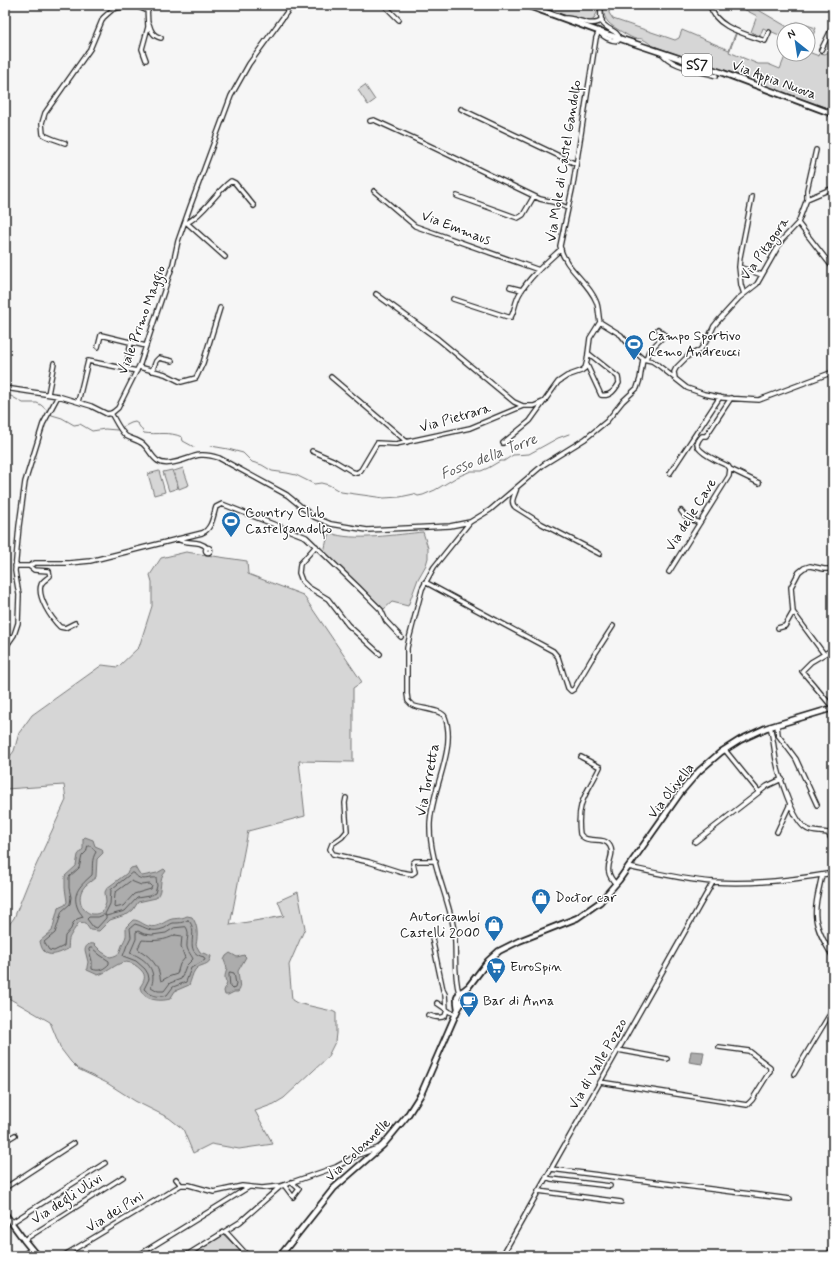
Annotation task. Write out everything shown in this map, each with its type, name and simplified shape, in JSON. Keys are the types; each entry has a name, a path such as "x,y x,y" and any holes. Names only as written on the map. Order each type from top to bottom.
{"main road":[{"name":"Via Appia Nuova","path":"526,5 723,73 833,114"},
{"name":"Via Olivella","path":"628,867 674,801 703,767 743,738 770,726 833,708"},
{"name":"Via Colonnelle","path":"457,1012 462,993 486,963 499,951 519,941 582,916 602,901 628,867"},
{"name":"Via Colonnelle","path":"280,1256 334,1188 379,1148 403,1121 419,1099 463,1001 462,993"},
{"path":"462,993 459,1002 463,1001"},
{"path":"5,1214 37,1256"}],"street":[{"path":"65,143 54,138 46,137 43,134 42,123 45,113 90,49 103,18 113,9 132,5 148,11"},
{"path":"146,60 142,49 148,27 147,5"},
{"name":"Viale Primo Maggio","path":"111,413 120,405 139,367 173,264 178,241 186,223 235,87 249,64 292,5"},
{"path":"384,5 399,20"},
{"path":"601,5 601,18 606,27 618,35 619,38"},
{"path":"661,5 673,7 691,5"},
{"path":"710,5 716,18 729,27 765,41 769,32"},
{"path":"560,18 574,18 593,24 598,23 601,18"},
{"path":"148,21 152,32 157,37 161,38"},
{"path":"821,50 833,26"},
{"name":"Via Mole di Castel Gandolfo","path":"599,31 594,48 576,164 561,241 561,249 568,263 596,300 600,322"},
{"path":"661,52 666,58 677,65 716,76"},
{"path":"461,109 576,164"},
{"path":"370,120 374,120 422,142 534,196 543,200 555,202 568,208"},
{"path":"816,150 806,191 808,199 833,188"},
{"path":"225,257 186,223 213,201 231,181 236,184 254,206"},
{"name":"Via Emmaus","path":"374,190 415,226 539,270"},
{"path":"456,196 518,218 524,214 534,196"},
{"path":"744,294 741,285 739,267 752,197"},
{"name":"Via Pitagora","path":"675,378 674,371 677,366 688,356 700,350 708,339 715,324 744,294 755,286 782,240 798,223 808,199"},
{"path":"798,223 833,268"},
{"path":"453,299 510,317 522,290 539,270 561,249"},
{"path":"739,267 762,275"},
{"path":"510,287 522,290"},
{"path":"376,294 438,339 514,402 523,406"},
{"path":"139,367 165,374 181,382 196,378 203,363 220,308"},
{"path":"588,353 618,377 619,383 612,392 605,396 600,394 587,365 588,353 591,337 600,322 621,335 634,351 644,359 657,364 692,391 720,397 752,401 764,400 833,372"},
{"path":"644,359 649,351 664,336 658,329"},
{"path":"98,346 101,334 146,346"},
{"path":"126,369 131,342"},
{"path":"152,371 159,358 172,361"},
{"name":"Via Torretta","path":"462,993 456,979 455,940 453,927 431,836 431,821 437,788 447,751 448,734 444,714 412,705 408,700 406,692 409,639 418,602 425,582 438,561 470,522 490,510 543,465 585,439 610,419 624,401 637,388 644,359"},
{"path":"78,402 88,361 137,372"},
{"path":"48,394 54,363"},
{"path":"503,443 530,421 558,382 566,376 583,370 587,365"},
{"path":"331,377 407,442"},
{"path":"5,388 58,396 106,413 111,413 126,436 142,444 153,457 162,463 172,463 199,455 210,456 222,460 288,495 314,517 331,524 367,530 450,526 470,522"},
{"path":"5,648 14,635 18,623 19,599 15,566 18,529 25,482 40,434 58,396"},
{"path":"670,473 720,397"},
{"name":"Via delle Cave","path":"731,398 706,436 702,436 697,444 698,449 730,469 759,483"},
{"name":"Via Pietrara","path":"312,451 357,473 362,469 376,443 392,445 475,426 523,406 532,406 545,401"},
{"name":"Via delle Cave","path":"669,572 729,476 730,469"},
{"path":"517,487 512,502 515,507 542,524 600,554"},
{"path":"15,566 29,566 36,563 90,562 206,531 211,524 216,507 220,504 308,538 382,612 386,621 401,637"},
{"path":"681,511 684,515 699,523"},
{"path":"178,539 182,541 196,542 207,548"},
{"path":"316,546 300,564 299,571 302,581 308,587 328,599 348,625 380,654"},
{"path":"29,566 34,570 47,570 50,572 49,577 42,583 41,596 57,625 64,628 75,623"},
{"path":"824,654 793,612 791,587 800,571 804,568 810,566 833,569"},
{"path":"5,578 5,587"},
{"path":"425,582 554,652 558,657 570,691 574,689 613,626"},
{"path":"778,628 785,626 793,612"},
{"path":"833,650 811,662 802,671 833,708"},
{"path":"777,724 778,735 796,759 817,805"},
{"path":"770,726 776,760 790,804 799,821 805,828 813,831 828,833 833,831"},
{"path":"725,750 759,792"},
{"path":"581,757 600,767 587,789 580,805 580,834 585,839 604,841 609,844 611,851 608,872 611,879 616,884"},
{"path":"695,842 770,784 782,779"},
{"path":"346,798 344,803 347,831 342,837 332,844 330,849 333,854 412,874 415,872 414,862 436,861"},
{"path":"777,832 790,804"},
{"path":"828,833 833,842"},
{"path":"628,867 668,876 713,882 763,882 833,873"},
{"path":"822,875 816,902 816,921 821,937 833,957"},
{"name":"Via di Valle Pozzo","path":"502,1256 713,882"},
{"path":"428,1015 437,1018 442,1017 445,1016 447,1009 432,938"},
{"path":"437,1003 447,1009 457,1012"},
{"path":"794,1074 833,1009"},
{"path":"600,1082 747,1105 752,1100 770,1071 770,1067 749,1050 719,1047"},
{"path":"618,1050 667,1059"},
{"path":"5,1141 15,1135"},
{"path":"5,1188 74,1143"},
{"path":"176,1179 181,1185 214,1192 240,1187 262,1188 282,1185 336,1167 358,1155 379,1148"},
{"path":"11,1223 105,1163"},
{"path":"551,1169 790,1199"},
{"name":"Via degli Ulivi","path":"24,1240 123,1177"},
{"path":"546,1177 551,1179 610,1186"},
{"path":"282,1185 293,1197 299,1189 292,1182"},
{"name":"Via dei Pini","path":"64,1256 181,1185"},
{"path":"186,1256 240,1222 282,1185"},
{"path":"137,1256 250,1187"},
{"path":"538,1191 621,1202"},
{"path":"226,1232 248,1256"},
{"path":"828,1256 833,1246"},
{"path":"24,1256 24,1254 32,1250"},
{"path":"28,1256 32,1250"}],"shaded area":[{"path":"537,5 597,5 597,13 593,20 589,21 563,15"},
{"path":"603,5 610,5 609,13 613,19 675,40 679,38 682,30 729,50 737,32 729,52 758,64 768,64 780,69 783,62 816,62 816,55 819,56 820,53 825,54 833,50 833,110 651,45 642,39 635,39 610,24 604,14"},
{"path":"736,5 750,5 779,22 776,22 776,34 763,28 760,36 751,32 757,16"},
{"path":"365,85 375,100 368,105 358,90"},
{"path":"183,468 189,485 179,489 174,471"},
{"path":"172,470 178,488 169,491 163,472"},
{"path":"159,471 165,492 154,495 148,474"},
{"path":"423,532 428,548 428,558 408,606 392,602 384,609 324,552 327,539 331,533 340,536 363,537"},
{"path":"186,552 247,561 248,574 303,595 362,682 353,688 353,762 299,761 305,816 248,831 230,925 284,916 278,901 298,892 305,928 289,965 292,1000 297,1003 336,1013 335,1042 327,1058 284,1098 274,1104 255,1111 273,1144 239,1149 211,1144 193,1153 183,1129 169,1118 135,1101 107,1083 78,1069 61,1049 50,1022 5,996 5,930 14,918 28,883 66,800 64,785 6,789 5,763 14,751 19,733 32,715 102,665 118,667 139,647 152,606 152,582 150,575 161,558"},
{"path":"224,1235 245,1256 194,1256 193,1254"}],"water":[{"path":"85,837 93,840 95,846 102,849 103,853 97,859 96,877 85,886 80,896 82,906 88,913 98,914 103,911 106,903 105,892 107,888 126,874 131,868 135,867 142,876 157,873 164,869 166,871 162,878 160,891 156,898 138,902 133,910 128,914 110,920 99,931 90,930 85,923 79,922 69,938 68,949 55,954 47,953 44,951 40,941 52,931 58,908 65,905 67,902 65,876 76,866 78,855 83,849 83,839"},
{"path":"187,916 192,917 195,923 197,934 196,945 200,952 211,956 209,962 199,966 195,970 189,985 175,991 170,999 156,1000 144,995 140,987 144,981 144,974 135,965 129,962 119,964 98,975 87,970 88,962 85,950 87,946 89,944 94,944 110,957 116,955 119,953 126,937 126,927 133,920 152,927 158,926 172,919"},
{"path":"230,953 237,957 244,955 246,957 238,971 240,989 238,992 225,995 224,991 227,983 225,977 227,968 224,960"},
{"path":"691,1051 704,1052 702,1064 689,1062"}],"waterway":[{"name":"Fosso della Torre","path":"5,397 11,396 23,403 37,403 52,415 62,418 74,425 80,424 92,431 105,429 117,430 135,422 144,433 177,435 182,437 183,441 194,447"},
{"name":"Fosso della Torre","path":"211,446 243,453 252,462 262,465 272,471 296,475 314,484 321,483 329,485 341,492 384,498 414,494 418,496 423,495 471,471 481,471 500,461 504,461 513,455 529,454 558,438 569,434"}],"place":[{"name":"Campo Sportivo Remo Andreucci","path":"634,361"},
{"name":"Country Club Castelgandolfo","path":"231,538"},
{"name":"Doctor car","path":"541,915"},
{"name":"Autoricambi Castelli 2000","path":"494,942"},
{"name":"EuroSpin","path":"496,984"},
{"name":"Bar di Anna","path":"469,1018"}]}
